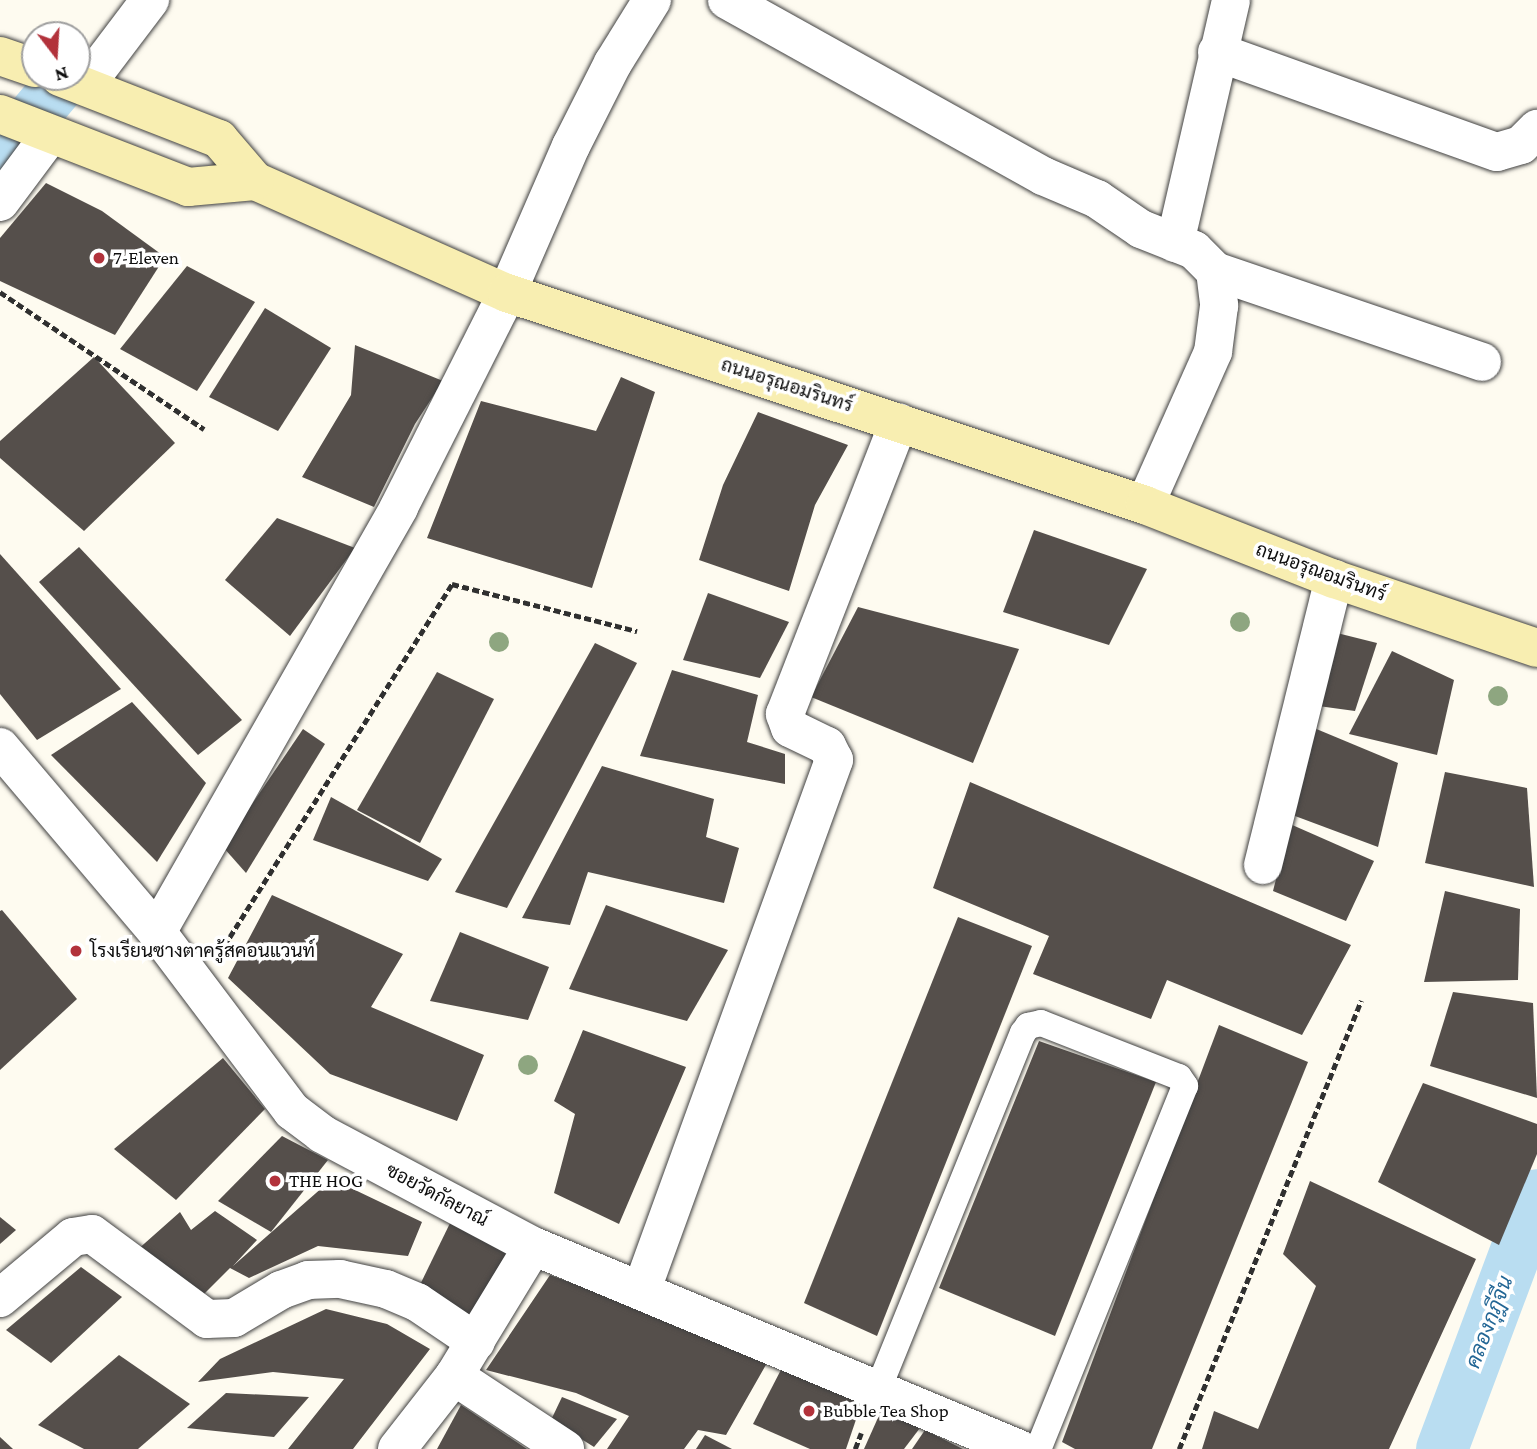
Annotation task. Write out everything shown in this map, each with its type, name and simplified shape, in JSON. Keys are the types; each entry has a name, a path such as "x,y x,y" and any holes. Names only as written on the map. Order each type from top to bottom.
{"main road":[{"path":"0,56 21,63"},
{"name":"ถนนอรุณอมรินทร์","path":"91,89 219,139 255,181 508,293 1145,505 1334,579 1537,648"},
{"path":"25,125 188,187 255,181"}],"street":[{"path":"91,64 150,0"},
{"path":"157,932 399,507 508,293 571,146 612,63 652,0"},
{"path":"727,0 1042,176 1194,250 1215,271 1482,362"},
{"path":"1175,243 1231,0"},
{"path":"1217,52 1497,152 1521,145 1537,129"},
{"path":"0,202 25,125"},
{"path":"1145,505 1213,352 1219,306 1215,271"},
{"path":"642,1289 834,760 827,746 790,728 785,714 899,422"},
{"path":"1264,865 1334,579"},
{"name":"ซอยวัดกัลยาณ์","path":"0,747 157,932 292,1111 322,1134 533,1246 879,1387 1019,1449"},
{"path":"0,1298 73,1237 92,1234 207,1319 234,1318 281,1290 309,1280 340,1279 386,1289 417,1302 476,1342"},
{"path":"397,1449 454,1377 533,1246"},
{"path":"454,1377 565,1449"}],"lane":[{"path":"879,1387 1028,1026 1041,1023 1180,1077 1185,1086 1038,1449"}],"path":[{"path":"0,292 204,429"},
{"path":"198,987 452,584 637,631"},
{"path":"1179,1449 1361,1001"}],"building":[{"path":"46,183 102,211 165,257 115,335 0,281 0,238"},
{"path":"187,266 255,302 197,391 120,349"},
{"path":"265,308 331,348 278,431 209,397"},
{"path":"355,345 443,381 415,424 374,507 302,477 351,395"},
{"path":"94,357 175,443 84,531 0,458 0,441"},
{"path":"621,377 655,392 592,588 427,538 481,401 596,431"},
{"path":"758,412 848,445 815,505 789,591 699,560 723,485"},
{"path":"277,518 355,548 290,636 225,580"},
{"path":"1034,530 1147,569 1109,645 1003,612"},
{"path":"79,547 242,720 198,755 39,582"},
{"path":"0,554 121,689 37,740 0,694"},
{"path":"708,593 789,622 760,678 683,660"},
{"path":"858,607 1019,649 973,763 811,697"},
{"path":"1337,633 1377,643 1355,711 1311,705"},
{"path":"595,643 637,663 507,908 455,892"},
{"path":"1392,651 1454,680 1437,755 1349,734"},
{"path":"672,670 758,695 747,742 785,754 785,784 640,756"},
{"path":"437,672 494,699 420,843 357,810"},
{"path":"132,702 206,783 157,862 51,755"},
{"path":"1314,728 1398,763 1378,847 1287,813"},
{"path":"303,729 325,744 246,873 223,847"},
{"path":"602,766 714,799 706,837 739,848 724,903 588,872 570,925 522,918"},
{"path":"1445,772 1527,788 1534,887 1425,863"},
{"path":"970,782 1351,945 1302,1035 1167,980 1151,1019 1033,974 1049,936 933,888"},
{"path":"331,797 442,859 428,881 313,840"},
{"path":"1290,824 1374,861 1346,921 1273,891"},
{"path":"1445,891 1520,909 1518,980 1424,982"},
{"path":"272,895 403,954 371,1007 484,1055 457,1121 330,1074 228,978"},
{"path":"606,905 728,950 687,1021 569,989"},
{"path":"2,910 77,999 0,1070 0,911"},
{"path":"958,917 1032,946 877,1336 804,1303"},
{"path":"460,932 549,967 528,1020 430,1001"},
{"path":"1453,992 1533,1003 1537,1098 1430,1066"},
{"path":"1219,1025 1308,1062 1152,1449 1075,1449 1062,1442"},
{"path":"583,1030 686,1067 619,1224 554,1193 575,1114 554,1101"},
{"path":"1039,1041 1156,1082 1055,1336 939,1288"},
{"path":"223,1058 265,1109 176,1200 114,1149"},
{"path":"1423,1083 1537,1124 1537,1154 1499,1245 1378,1182"},
{"name":"THE HOG","path":"282,1136 328,1160 271,1232 218,1201"},
{"path":"332,1179 422,1222 408,1256 318,1246 249,1278 230,1268 201,1297 136,1251 180,1212 191,1230 215,1211 257,1240 233,1266"},
{"path":"1310,1181 1476,1259 1389,1449 1202,1449 1214,1411 1258,1429 1316,1286 1283,1254"},
{"path":"0,1217 16,1230 0,1244"},
{"path":"453,1217 517,1250 473,1328 416,1293"},
{"path":"81,1267 122,1297 51,1363 6,1330"},
{"path":"550,1275 771,1356 726,1435 698,1430 684,1449 607,1449 629,1416 576,1393 486,1370"},
{"path":"326,1309 387,1324 430,1349 353,1449 288,1449 344,1379 273,1372 198,1382 220,1359"},
{"path":"119,1355 190,1404 138,1449 84,1449 38,1425"},
{"name":"Bubble Tea Shop","path":"785,1362 863,1399 846,1449 810,1449 753,1424"},
{"path":"226,1393 309,1397 274,1437 187,1428"},
{"path":"562,1397 617,1419 594,1447 551,1420"},
{"path":"885,1402 923,1424 904,1449 864,1449"},
{"path":"461,1405 527,1449 437,1449"},
{"path":"925,1430 963,1449 912,1449"},
{"path":"705,1435 732,1449 696,1449"},
{"path":"0,1437 13,1449 0,1449"}],"waterway":[{"path":"0,156 54,91"},
{"name":"คลองกุฎีจีน","path":"1442,1449 1537,1195"}],"place":[{"name":"7-Eleven","path":"99,258"},
{"name":"โรงเรียนซางตาครู้สคอนแวนท์","path":"76,951"},
{"name":"THE HOG","path":"275,1181"},
{"name":"Bubble Tea Shop","path":"809,1411"}]}
